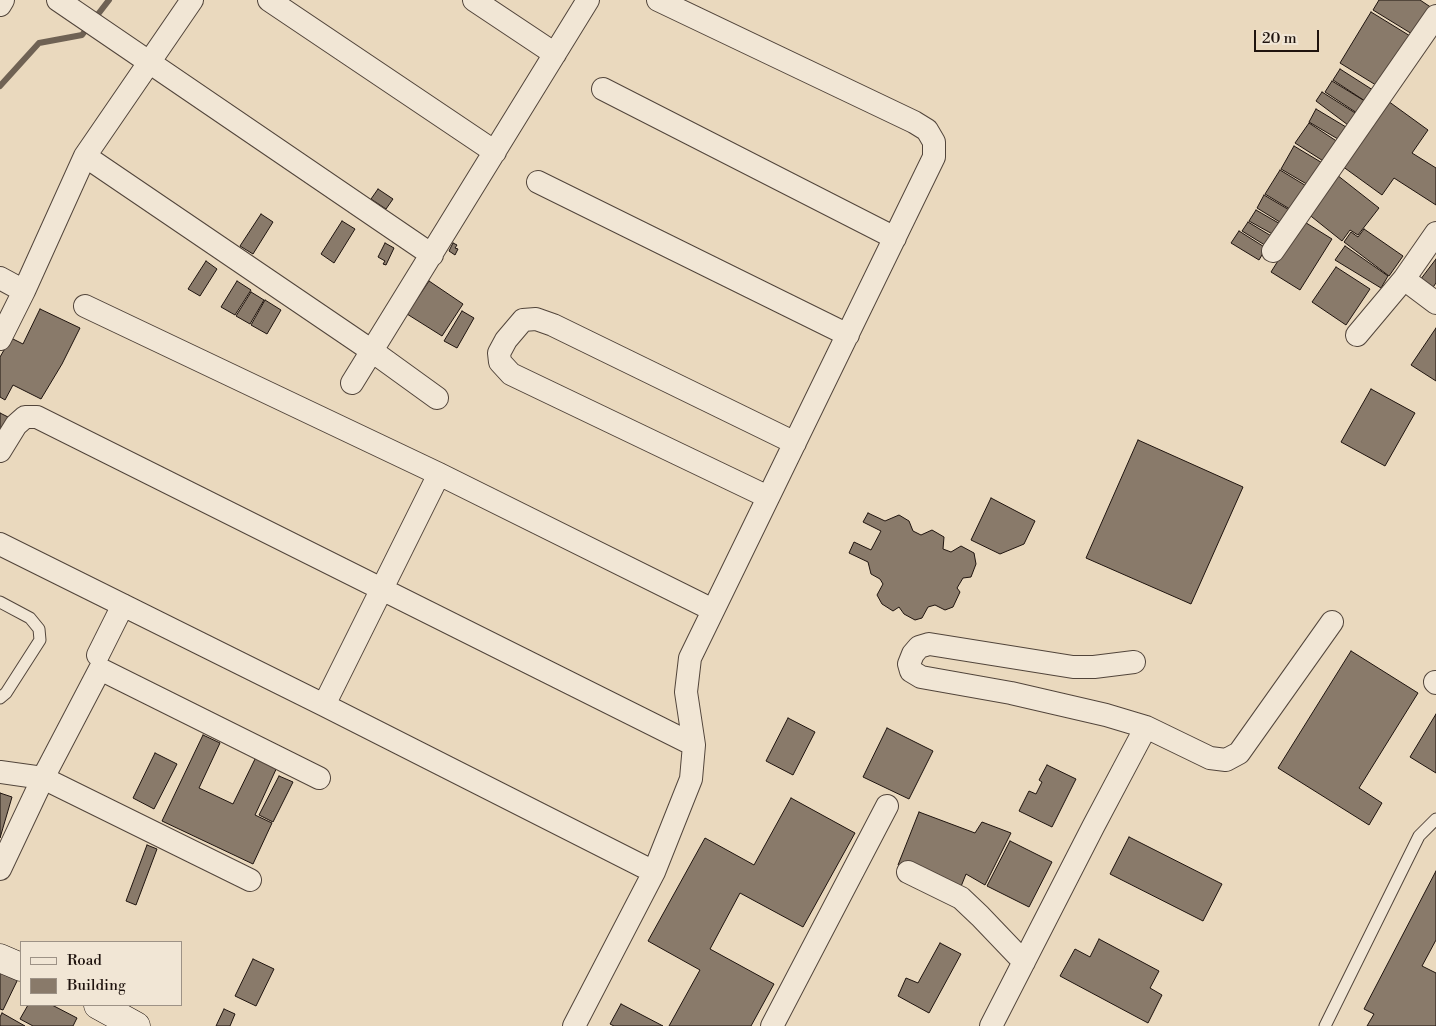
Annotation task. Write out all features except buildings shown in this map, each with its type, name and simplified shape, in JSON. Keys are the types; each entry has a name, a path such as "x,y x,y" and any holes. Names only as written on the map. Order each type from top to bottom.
{"street":[{"path":"0,5 3,0"},
{"path":"58,0 432,254"},
{"path":"0,339 24,291 85,156 192,0"},
{"path":"269,0 494,152"},
{"path":"474,0 555,54"},
{"path":"352,383 588,0"},
{"path":"574,1026 654,872 691,779 694,746 686,692 690,658 934,158 934,142 927,130 914,122 658,0"},
{"path":"1426,0 1436,7"},
{"path":"1272,251 1436,16"},
{"path":"603,89 895,238"},
{"path":"85,156 372,351 436,398"},
{"path":"538,182 848,335"},
{"path":"1357,335 1404,279 1436,233"},
{"path":"0,278 24,291"},
{"path":"1404,279 1436,303"},
{"path":"85,306 439,474 713,610"},
{"path":"768,497 511,374 500,362 499,353 506,340 523,320 536,319 553,325 795,443"},
{"path":"0,450 16,425 25,417 37,417 694,746"},
{"path":"324,705 439,474"},
{"path":"0,544 654,872"},
{"path":"98,655 124,605"},
{"path":"1134,662 1094,667 1073,667 929,644 919,647 913,654 909,664 911,671 920,677 1011,693 1106,715 1146,727 1210,758 1226,760 1239,753 1332,622"},
{"path":"0,869 43,778 100,670 319,778"},
{"path":"991,1026 1146,727"},
{"path":"0,772 43,778 250,880"},
{"path":"772,1026 887,806"},
{"path":"908,872 961,898 1024,962"},
{"path":"0,958 20,967"},
{"path":"100,1006 136,1026"}],"lane":[{"path":"0,602 30,618 38,629 40,640 6,693 0,698"},
{"path":"1325,1026 1419,836 1436,819"}],"waterway":[{"path":"0,86 39,43 82,35 109,0"}]}
